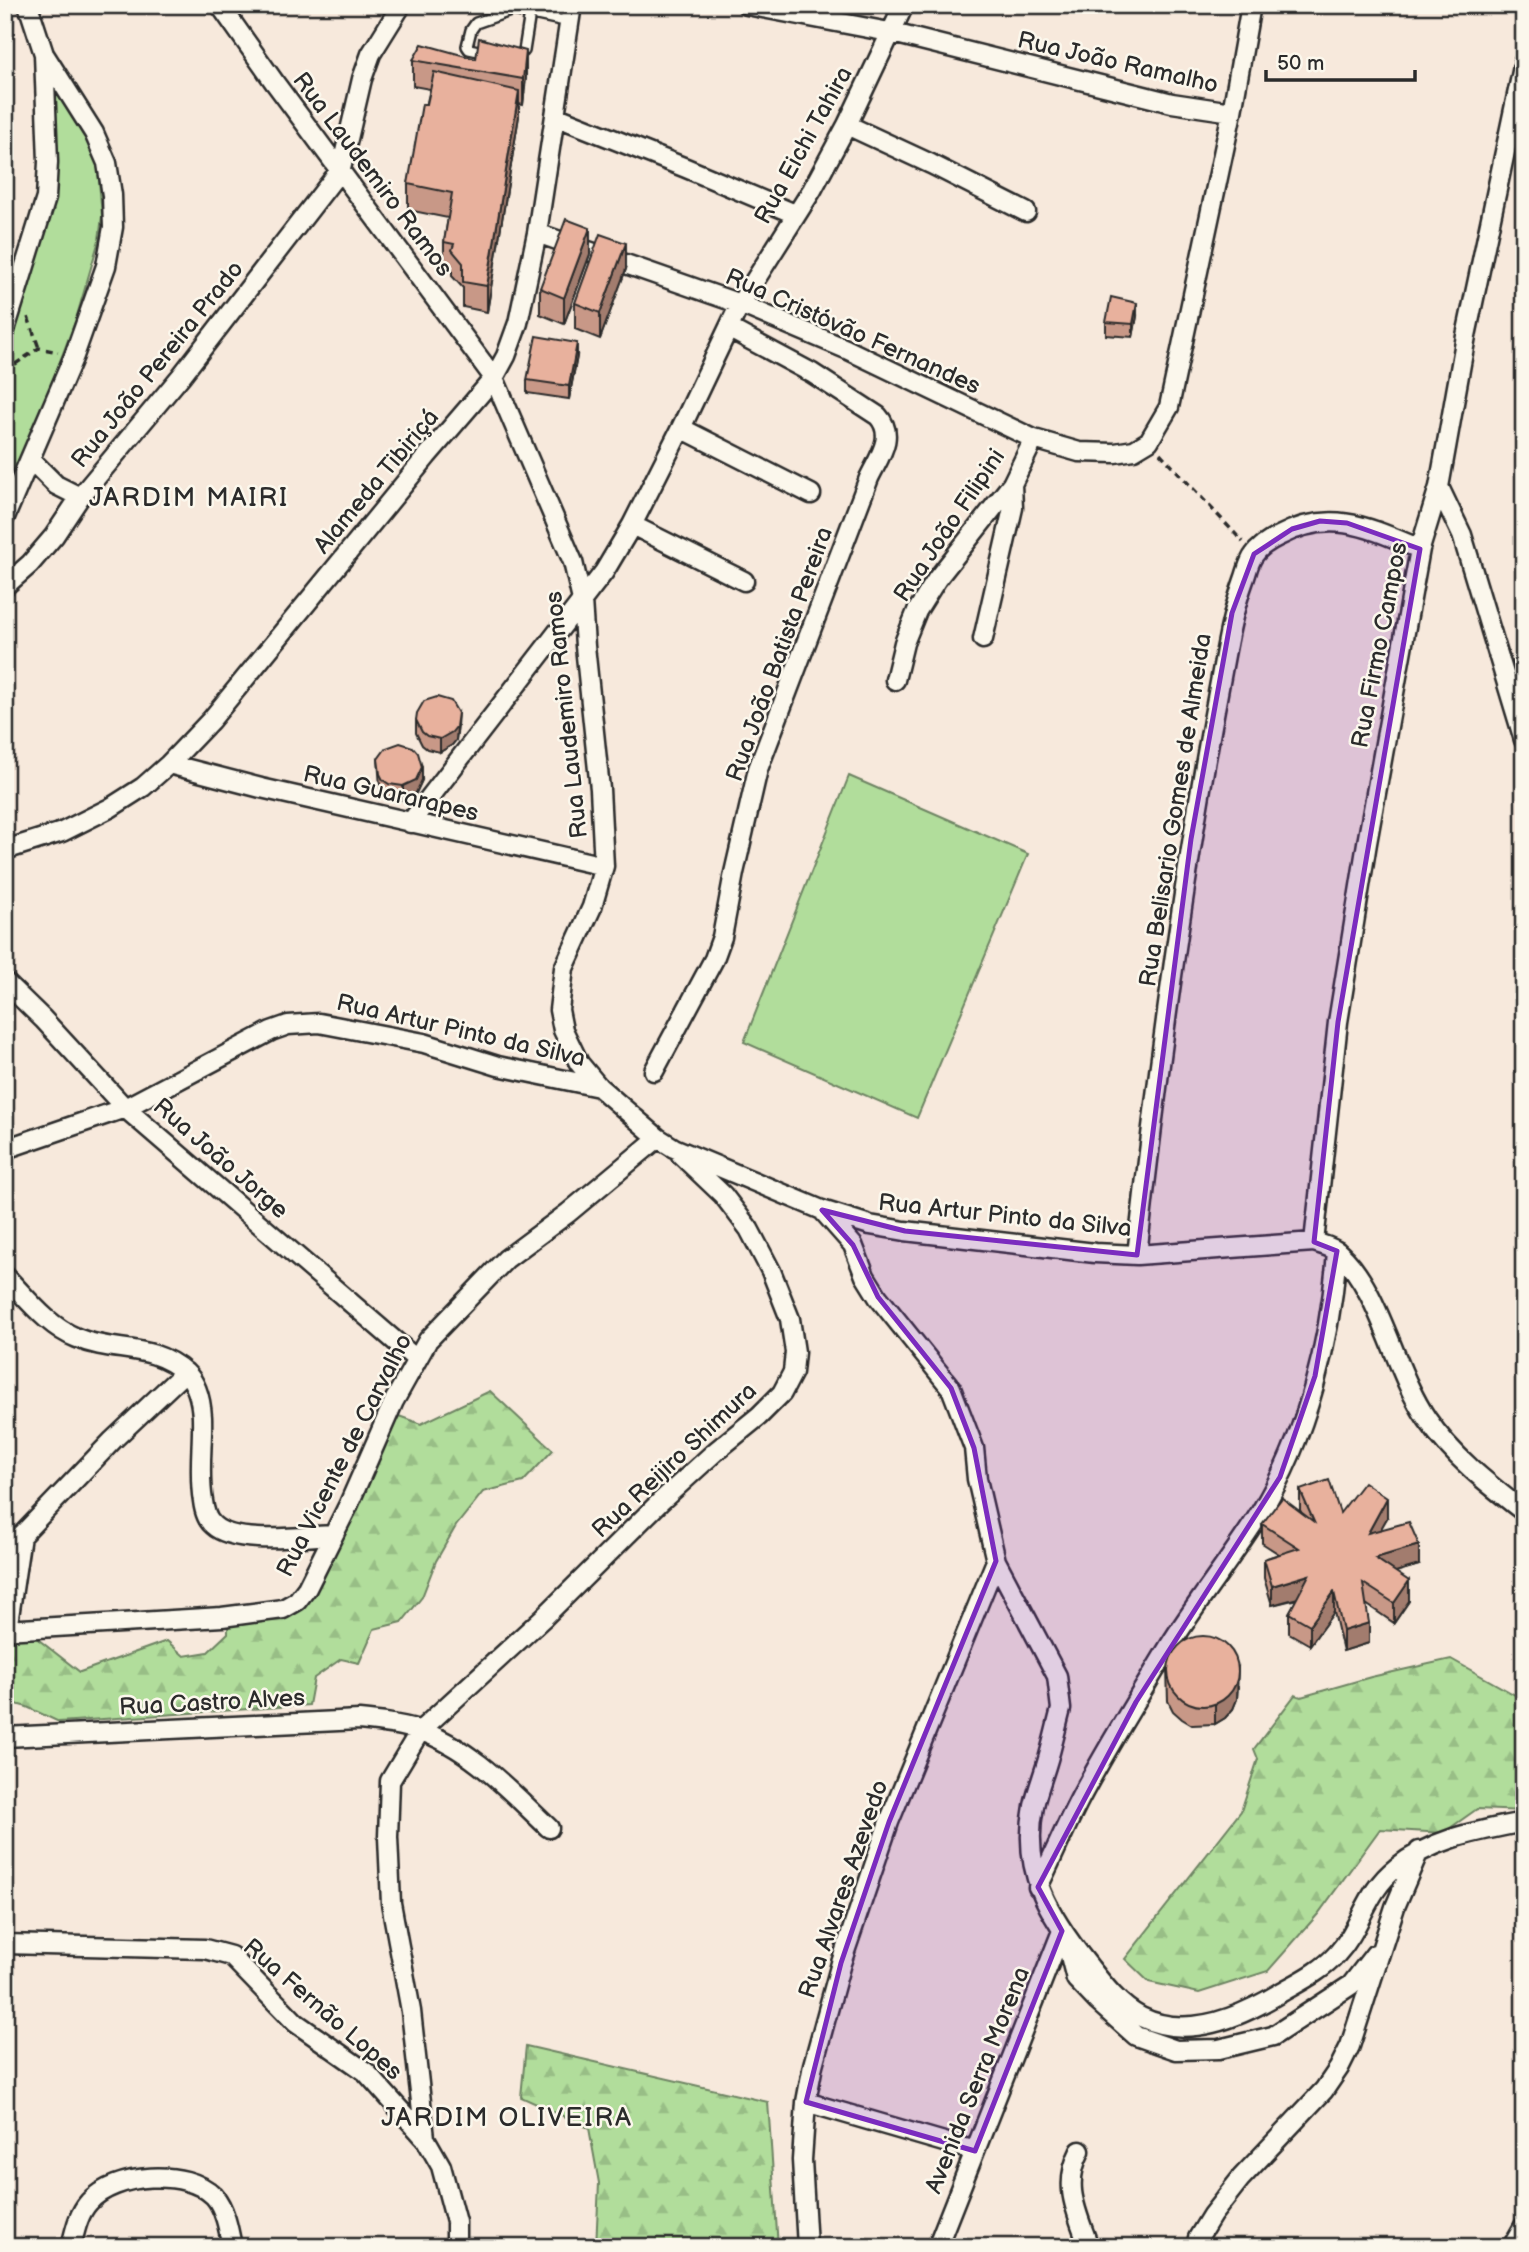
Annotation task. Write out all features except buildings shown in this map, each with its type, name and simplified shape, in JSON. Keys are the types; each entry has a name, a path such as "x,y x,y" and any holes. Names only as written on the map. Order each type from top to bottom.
{"street":[{"path":"5,517 74,356 102,277 113,227 107,163 94,133 44,54 28,5"},
{"name":"Rua Laudemiro Ramos","path":"220,5 494,378 573,562 582,600 600,789 604,866 592,907 564,968 559,1010 563,1030 579,1063 599,1087"},
{"name":"Rua João Ramalho","path":"747,5 889,32 1172,103 1232,112"},
{"name":"Rua Eichi Tahira","path":"410,823 604,572 632,525 740,304 811,190 847,125 904,5"},
{"path":"1149,441 1169,407 1232,112 1251,5"},
{"path":"341,169 362,79 371,54 401,6"},
{"name":"Alameda Tibiriçá","path":"5,850 62,832 110,808 143,787 169,764 211,720 494,378 506,356 518,323 537,233 571,14"},
{"path":"5,330 46,198 48,150 44,54"},
{"name":"Rua Firmo Campos","path":"1314,1242 1338,1022 1367,843 1420,549 1439,486 1466,336 1524,62"},
{"path":"555,116 796,214"},
{"path":"847,125 931,163 1026,212"},
{"name":"Rua João Pereira Prado","path":"5,586 30,564 54,536 80,497 189,366 341,169"},
{"name":"Rua Cristóvão Fernandes","path":"537,233 740,304 846,349 1034,439 1079,452 1115,453 1134,450 1149,441"},
{"name":"Rua João Batista Pereira","path":"654,1071 714,959 722,937 758,769 869,478 886,441 886,425 878,416 812,373 730,329"},
{"path":"681,428 811,494"},
{"name":"Rua João Filipini","path":"895,680 904,643 917,611 937,579 1012,484 1034,439"},
{"path":"31,460 55,485 80,497"},
{"path":"983,639 1013,508 1012,484"},
{"path":"1439,486 1462,535 1524,740"},
{"path":"1254,554 1270,540 1292,529 1320,521 1347,523 1382,533 1420,549"},
{"path":"632,525 744,581"},
{"name":"Rua Belisario Gomes de Almeida","path":"1137,1255 1154,1100 1196,811 1232,613 1254,554"},
{"name":"Rua Guararapes","path":"169,764 410,823 604,866"},
{"name":"Rua João Jorge","path":"5,982 125,1108 416,1359"},
{"name":"Rua Artur Pinto da Silva","path":"5,1149 125,1108 271,1031 288,1025 320,1023 424,1043 498,1066 599,1087 666,1143 822,1210 870,1225 1058,1249 1137,1255 1314,1242"},
{"name":"Rua Vicente de Carvalho","path":"6,1630 222,1617 283,1609 298,1601 307,1588 371,1457 394,1401 416,1359 448,1317 506,1259 666,1143"},
{"name":"Rua Reijiro Shimura","path":"425,2138 411,2011 391,1903 388,1837 390,1781 420,1731 544,1617 660,1502 759,1416 782,1393 793,1372 795,1352 790,1319 771,1271 749,1229 723,1195 666,1143"},
{"path":"822,1210 853,1245 878,1297 951,1388 974,1448 977,1479 996,1561 1057,1676 1060,1694 1060,1709 1031,1823 1031,1851 1038,1887 1063,1932 1110,1992 1139,2016 1167,2026 1195,2027 1227,2019 1257,2007 1314,1973 1336,1956 1352,1934 1376,1887 1394,1869 1419,1851 1454,1837 1524,1822"},
{"path":"1314,1242 1337,1251 1356,1272 1376,1311 1404,1379 1427,1418 1457,1457 1524,1512"},
{"path":"1038,1887 1084,1791 1136,1702 1203,1593 1261,1512 1280,1478 1297,1438 1315,1376 1328,1324 1337,1251"},
{"path":"5,1276 58,1328 76,1338 99,1345 153,1353 185,1372 197,1390 201,1410 202,1499 212,1525 236,1536 332,1535"},
{"path":"6,1630 21,1536 113,1440 185,1372"},
{"name":"Rua Alvares Azevedo","path":"807,2247 802,2160 806,2102 813,2065 841,1963 889,1822 996,1561"},
{"name":"Rua Castro Alves","path":"5,1737 359,1720 391,1724 420,1731 450,1744 490,1774 550,1828"},
{"path":"1196,2247 1198,2238 1212,2215 1234,2187 1275,2139 1324,2090 1339,2068 1350,2046 1395,1907 1419,1851"},
{"path":"1063,1932 1076,1979 1098,2002 1136,2036 1176,2050 1219,2049 1273,2036 1351,1985 1383,1943"},
{"name":"Avenida Serra Morena","path":"937,2247 1063,1932"},
{"name":"Rua Fernão Lopes","path":"5,1944 205,1949 230,1956 296,2023 366,2072 425,2138"},
{"path":"806,2102 975,2151"},
{"path":"425,2138 441,2166 456,2222 456,2247"},
{"path":"1080,2151 1070,2180 1072,2196 1089,2247"},
{"path":"71,2247 80,2216 101,2190 118,2183 151,2178 185,2179 216,2197 232,2247"},
{"path":"1512,2247 1524,2226"}],"lane":[{"path":"530,13 521,56 514,58 467,48 468,37 476,23 513,10 571,14"}],"path":[{"path":"5,371 39,348"},
{"path":"1149,441 1254,554"}],"highlighted area":[{"path":"1320,521 1347,523 1420,549 1338,1022 1314,1242 1337,1251 1315,1376 1280,1477 1136,1702 1038,1887 1062,1931 975,2151 806,2102 841,1963 889,1822 996,1561 974,1448 951,1388 878,1297 853,1245 822,1210 905,1231 1137,1255 1191,839 1232,613 1254,554 1292,529"}],"green space":[{"path":"53,87 97,157 102,216 99,240 76,319 32,435 5,490 5,349 53,204"},
{"path":"849,776 1028,854 917,1118 744,1042"},
{"path":"490,1391 553,1450 523,1482 483,1492 456,1526 436,1561 422,1597 402,1622 374,1629 359,1663 341,1659 314,1678 309,1705 59,1722 27,1707 5,1701 5,1635 30,1633 80,1672 167,1641 184,1656 208,1652 228,1633 228,1620 285,1611 396,1415 421,1424"},
{"path":"1451,1659 1517,1696 1524,1697 1524,1811 1477,1809 1443,1833 1380,1829 1318,1914 1268,1971 1199,1993 1149,1982 1125,1959 1241,1811 1258,1759 1254,1749 1295,1695 1301,1697 1371,1677"},
{"path":"526,2046 768,2102 778,2247 596,2247 599,2183 589,2128 521,2097"}],"district":[{"name":"JARDIM MAIRI","path":"189,497"},
{"name":"JARDIM OLIVEIRA","path":"507,2117"}]}
